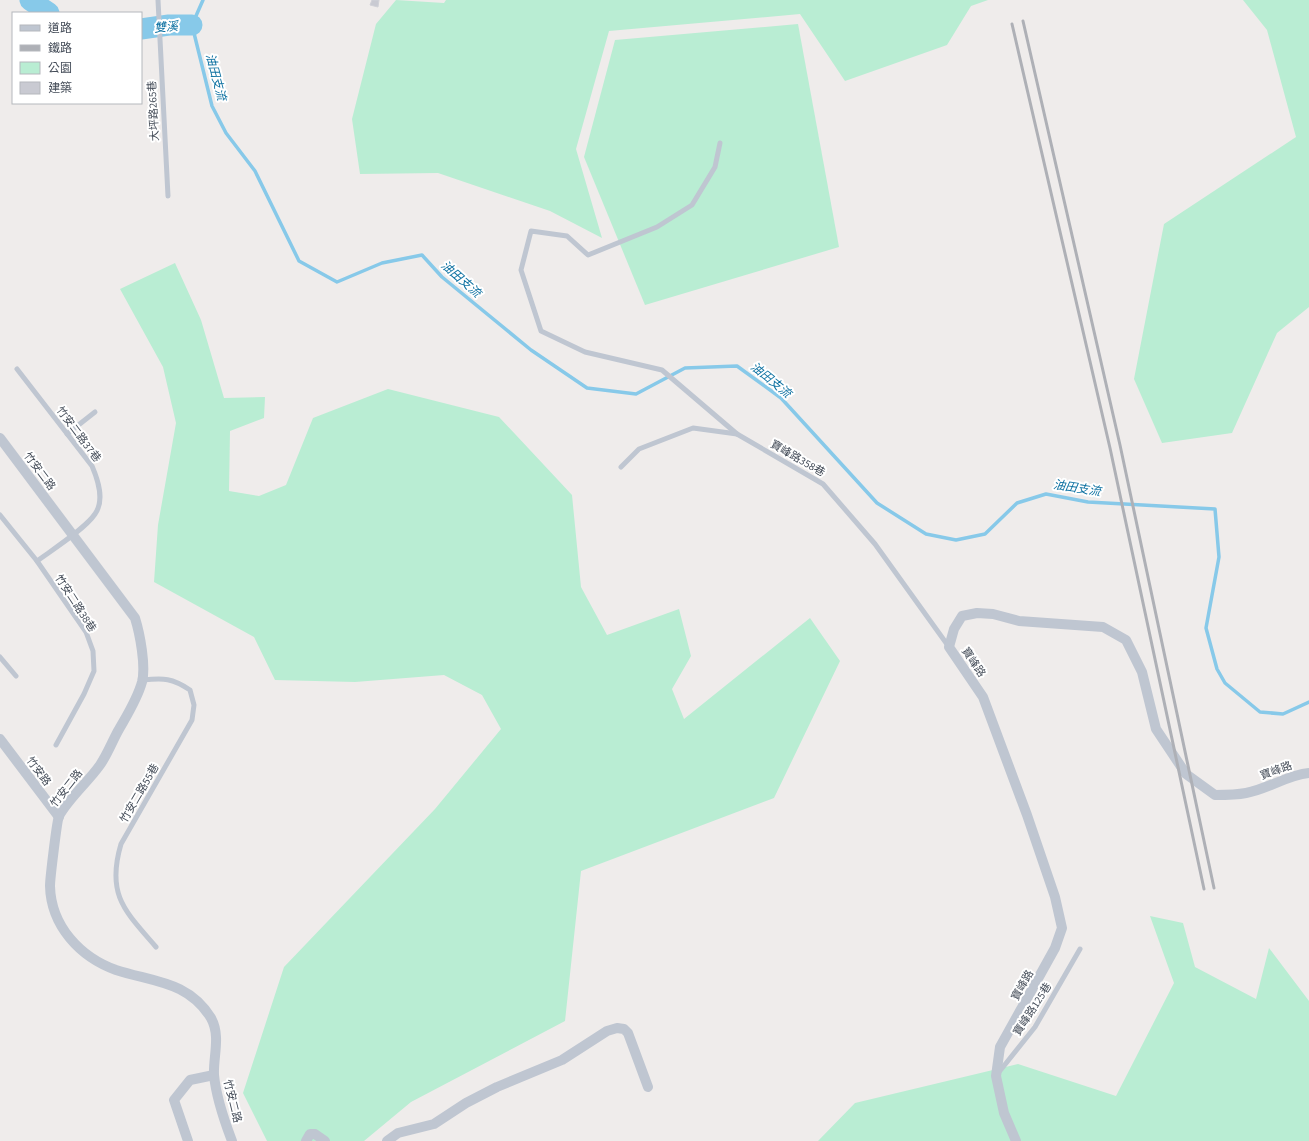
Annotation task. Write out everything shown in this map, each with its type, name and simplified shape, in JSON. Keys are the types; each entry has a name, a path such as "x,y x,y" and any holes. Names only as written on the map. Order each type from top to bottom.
{"street":[{"name":"竹安二路","path":"0,438 135,618 141,636 142,680 136,699 100,764 59,817 50,886 55,913 64,931 77,947 94,959 115,970 172,985 194,997 212,1020 217,1048 214,1075 223,1117 232,1141"},
{"name":"寶峰路","path":"1016,1141 1004,1113 996,1076 1000,1048 1056,948 1062,928 1055,897 984,698 950,647 954,629 962,616 977,613 993,614 1018,621 1103,627 1126,640 1142,672 1156,729 1186,774 1215,795 1246,793 1272,785 1294,774 1309,773"},
{"name":"竹安路","path":"0,739 59,817"},
{"path":"387,1141 398,1133 434,1124 466,1103 497,1087 562,1060 607,1031 617,1028 624,1029 628,1033 648,1087"},
{"path":"188,1141 174,1100 190,1080 214,1075"},
{"path":"306,1141 310,1134 315,1134 325,1141"}],"lane":[{"name":"大坪路265巷","path":"158,0 168,196"},
{"path":"720,143 715,167 692,205 657,227 588,255 567,236 531,231 522,270 541,330 585,352 662,370 737,434"},
{"name":"竹安二路37巷","path":"17,369 92,466 99,481 100,496 96,514 73,534"},
{"path":"67,434 95,412"},
{"name":"寶峰路358巷","path":"621,467 640,449 692,428 737,434 823,484 875,544 950,647"},
{"name":"竹安二路38巷","path":"0,515 36,561 86,632 92,651 94,671 84,694 56,745"},
{"path":"36,561 73,534"},
{"path":"0,657 16,676"},
{"name":"竹安二路55巷","path":"142,680 162,678 177,681 190,690 194,705 192,720 121,844 115,864 116,884 120,902 130,917 156,947"},
{"name":"寶峰路125巷","path":"996,1076 1035,1026 1080,949"}],"green space":[{"path":"396,0 444,3 446,0 988,0 971,6 947,45 845,81 800,14 609,31 576,149 602,238 550,211 438,173 360,174 352,119 376,24"},
{"path":"1243,0 1309,0 1309,307 1277,333 1232,433 1162,443 1134,379 1164,224 1296,137 1267,30"},
{"path":"798,24 839,247 645,305 584,157 615,40"},
{"path":"175,263 201,320 224,398 265,397 264,418 230,431 229,491 259,496 286,485 313,418 388,389 499,417 572,495 581,587 607,635 679,609 691,656 672,689 684,719 810,618 840,661 774,798 581,871 565,1021 411,1102 364,1141 267,1141 243,1093 284,967 435,809 501,729 482,695 444,675 355,682 275,680 254,637 154,582 158,525 176,423 163,367 120,289"},
{"path":"1150,916 1183,923 1195,967 1256,999 1269,948 1309,1001 1309,1141 818,1141 855,1103 1018,1064 1116,1096 1174,983"}],"building":[{"path":"372,0 379,0 378,7 370,5"}],"waterway":[{"name":"雙溪","path":"30,0 48,12"},
{"name":"油田支流","path":"203,0 192,25 212,106 226,133 255,171 299,261 337,282 382,263 422,255 442,277 531,350 587,388 636,394 685,368 737,366 781,398 877,503 926,534 956,540 985,534 1017,503 1046,494 1088,502 1215,509 1219,557 1206,628 1217,669 1225,683 1260,712 1283,714 1309,702"},
{"name":"雙溪","path":"142,29 169,25 192,25"}],"railway":[{"path":"1023,21 1120,445 1214,888"},
{"path":"1012,24 1110,448 1204,889"}]}
